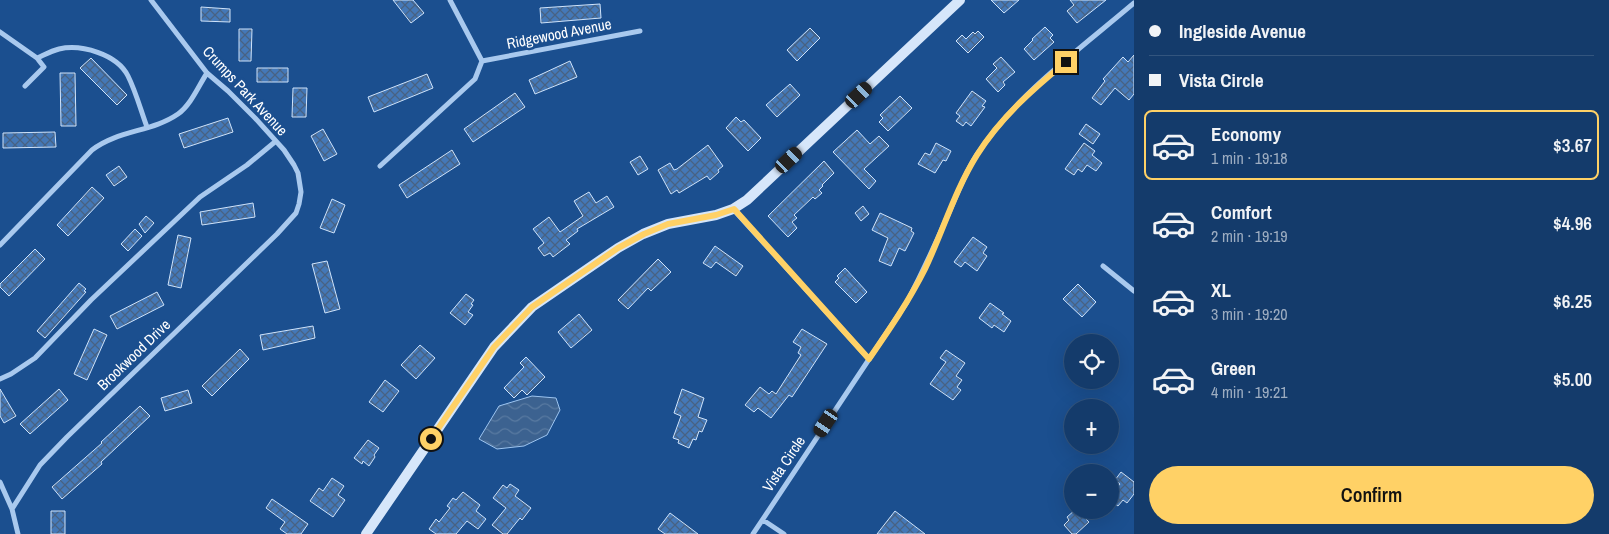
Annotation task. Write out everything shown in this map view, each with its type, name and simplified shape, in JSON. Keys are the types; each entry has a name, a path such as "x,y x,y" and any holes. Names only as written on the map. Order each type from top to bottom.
{"street":[{"name":"Crumps Park Avenue","path":"150,0 207,72 276,141 294,165 298,173 301,192 298,207"},
{"path":"380,166 475,79 482,61 450,0"},
{"path":"366,534 494,347 532,307 618,248 644,234 668,224 716,215 734,209 747,200 960,0"},
{"name":"Vista Circle","path":"753,534 907,302 924,269 966,175 996,128 1038,85 1134,3"},
{"name":"Ridgewood Avenue","path":"482,61 640,31"},
{"path":"0,32 37,58 44,67 25,86"},
{"path":"37,58 58,49 74,47 97,53 118,62 128,74 146,127"},
{"path":"0,245 74,168 100,144 118,135 164,122 180,113 207,72"},
{"path":"0,379 35,358 91,300 200,197 247,165 276,141"},
{"name":"Brookwood Drive","path":"12,509 40,465 277,234 298,207"},
{"path":"734,209 869,359"},
{"path":"1103,266 1134,291"},
{"path":"0,482 12,509 18,534"},
{"path":"763,520 784,534"}],"water":[{"path":"532,396 556,398 560,410 547,435 524,446 497,449 479,439 499,406"}],"building":[{"path":"393,0 413,0 424,13 411,23"},
{"path":"991,0 1019,0 1004,13"},
{"path":"1070,0 1106,0 1077,23 1067,11 1074,5"},
{"path":"600,4 601,18 541,23 540,8"},
{"path":"201,7 230,9 230,22 201,21"},
{"path":"1045,27 1053,35 1050,38 1054,42 1034,60 1024,49"},
{"path":"810,28 820,38 797,61 787,50"},
{"path":"239,29 252,29 251,61 239,61"},
{"path":"978,31 984,37 968,53 956,41 962,35 966,39 973,32 975,34"},
{"path":"1134,55 1134,94 1129,100 1115,88 1101,105 1092,98 1105,81 1103,79 1123,57 1128,62"},
{"path":"1001,57 1015,72 1003,82 1005,85 998,92 986,79 997,68 993,64"},
{"path":"91,58 127,95 117,105 80,68"},
{"path":"570,61 577,77 535,94 529,80"},
{"path":"257,68 288,68 288,82 257,82"},
{"path":"60,73 75,73 76,126 61,126"},
{"path":"427,74 433,88 374,112 368,97"},
{"path":"790,84 800,95 777,117 766,105"},
{"path":"293,88 307,88 306,117 292,117"},
{"path":"972,91 986,101 982,106 985,107 971,126 966,122 963,126 956,121 960,116 956,113"},
{"path":"515,93 525,107 473,142 464,129"},
{"path":"900,96 912,108 888,131 879,122 883,118 880,115"},
{"path":"736,117 741,122 744,120 761,138 748,151 726,128"},
{"path":"228,118 233,132 184,148 179,134"},
{"path":"1086,124 1100,134 1093,144 1079,134"},
{"path":"323,129 337,154 324,161 311,136"},
{"path":"857,130 870,144 879,136 889,146 864,169 876,181 869,189 833,152"},
{"path":"55,132 56,147 3,148 3,133"},
{"path":"936,143 951,151 946,161 943,160 935,173 918,164 925,153 930,155"},
{"path":"1084,143 1095,151 1092,155 1102,163 1096,171 1087,165 1082,172 1078,169 1074,175 1065,169"},
{"path":"708,145 723,166 718,170 719,172 710,180 707,176 679,193 677,190 671,194 658,170 670,163 674,170 677,169"},
{"path":"452,150 460,164 407,198 399,185"},
{"path":"640,156 648,169 638,175 630,162"},
{"path":"824,161 834,173 819,190 822,193 815,199 813,197 794,215 797,218 792,222 797,228 788,237 768,216"},
{"path":"119,166 127,177 114,186 106,175"},
{"path":"92,187 104,198 68,236 57,225"},
{"path":"589,192 596,203 607,196 614,207 577,229 578,231 566,240 570,244 553,257 550,253 544,256 538,248 544,243 533,229 549,217 560,232 583,216 574,201"},
{"path":"332,199 345,205 334,233 320,228"},
{"path":"253,203 255,217 202,225 200,212"},
{"path":"863,206 869,214 861,221 855,213"},
{"path":"880,213 912,228 911,231 914,233 905,251 899,248 891,266 879,261 888,238 872,230"},
{"path":"146,216 154,223 145,233 139,224"},
{"path":"135,229 142,236 128,251 121,244"},
{"path":"178,235 191,238 181,288 168,285"},
{"path":"973,237 987,247 983,253 987,256 977,271 965,262 961,267 954,262"},
{"path":"715,246 743,266 736,276 716,262 711,268 703,263"},
{"path":"35,249 45,259 9,296 0,287 0,284"},
{"path":"658,259 671,272 651,291 648,288 628,309 618,300"},
{"path":"327,261 340,309 325,313 312,264"},
{"path":"845,268 867,292 856,303 835,282 839,278 837,276"},
{"path":"79,283 86,289 84,291 86,292 45,338 37,331"},
{"path":"1078,284 1096,302 1082,317 1063,299"},
{"path":"157,292 164,305 117,329 110,316"},
{"path":"466,294 474,300 468,312 473,315 465,325 450,313"},
{"path":"990,303 1004,313 1002,314 1011,321 1004,332 994,325 992,328 979,318"},
{"path":"579,314 592,330 571,348 558,332"},
{"path":"313,326 315,338 263,350 260,335"},
{"path":"94,329 107,335 87,380 74,374"},
{"path":"802,329 827,344 792,397 789,395 771,418 758,408 754,412 745,405 760,387 769,394 772,391 776,394 801,355 798,353 801,347 793,342"},
{"path":"420,345 435,358 416,379 401,365"},
{"path":"240,349 249,359 212,396 202,386"},
{"path":"946,350 965,363 956,376 962,380 957,387 961,390 953,400 930,384 946,362 940,358"},
{"path":"526,357 545,377 527,395 522,390 514,398 504,388 524,367 520,363"},
{"path":"385,380 399,391 383,412 369,402"},
{"path":"0,389 16,416 4,423 0,416"},
{"path":"59,389 68,400 30,434 20,424"},
{"path":"682,389 704,398 698,417 707,420 702,432 699,431 696,440 693,439 689,448 678,443 679,440 673,438 681,416 674,413"},
{"path":"188,390 192,403 165,411 161,398"},
{"path":"140,406 150,416 101,462 102,464 62,499 52,487"},
{"path":"368,440 379,448 369,466 363,461 362,464 354,458"},
{"path":"1121,472 1134,482 1134,494 1127,503 1123,500 1119,505 1120,484 1119,475"},
{"path":"332,478 344,486 338,495 345,500 333,517 310,501 319,488 323,491"},
{"path":"510,484 519,490 515,496 531,508 522,520 520,518 507,534 503,534 492,525 506,508 493,498 503,485 507,488"},
{"path":"463,492 480,505 476,511 486,519 478,529 467,521 456,534 436,534 429,529 436,519 439,522 450,508 447,506 453,498 456,500"},
{"path":"272,499 308,524 301,534 287,534 280,529 285,522 266,508"},
{"path":"51,511 65,511 65,534 51,534"},
{"path":"895,511 925,534 877,534"},
{"path":"670,513 698,534 665,534 658,529"},
{"path":"1086,519 1089,522 1076,534 1072,534 1064,525 1069,520"}],"route":[{"path":"431,439 494,347 532,307 618,248 644,234 668,224 716,215 734,209 869,359 907,302 977,155 996,128 1014,108 1066,62"}]}
